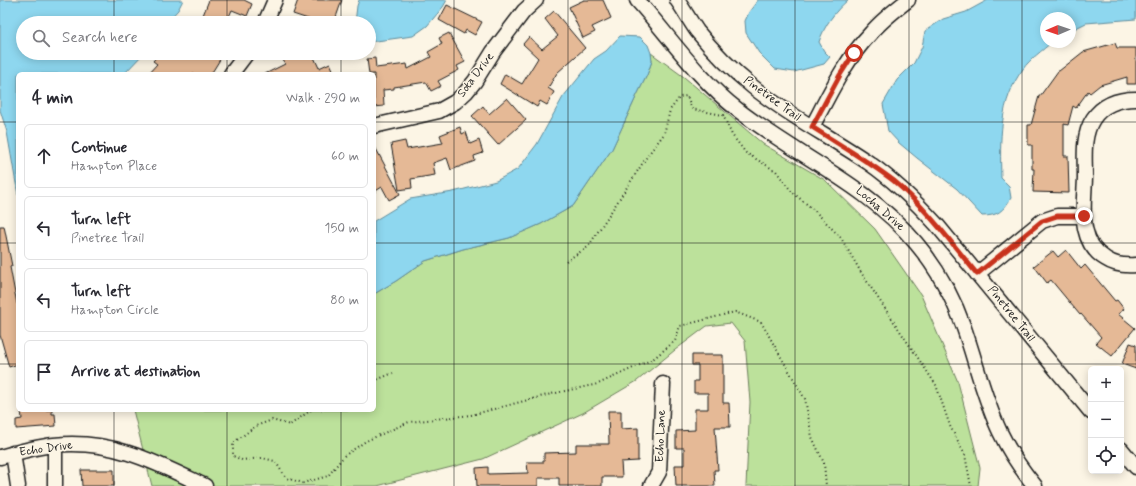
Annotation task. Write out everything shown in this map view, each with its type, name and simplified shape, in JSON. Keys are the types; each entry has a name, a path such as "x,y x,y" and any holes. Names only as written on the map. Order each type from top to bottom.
{"street":[{"path":"268,16 275,0"},
{"name":"Sota Drive","path":"376,126 439,111 455,102 475,81 498,46 524,11 536,0"},
{"name":"Locha Drive","path":"638,0 691,65 726,99 761,127 851,184 875,202 896,221 916,243 944,283 957,310 989,406 999,431 1024,472 1035,486"},
{"name":"Pinetree Trail","path":"677,0 697,30 731,68 753,87 776,104 869,163 894,181 916,202 937,224 1088,408"},
{"path":"812,127 840,75 854,53 870,33 908,0"},
{"path":"233,72 242,60"},
{"path":"1136,99 1116,101 1105,107 1098,112 1090,125 1085,140 1084,216 1085,231 1091,245 1096,251 1102,256 1116,263 1123,265 1136,264"},
{"path":"977,274 1042,221 1057,216 1084,216"},
{"name":"Echo Lane","path":"651,486 659,472 662,384"},
{"name":"Echo Drive","path":"7,455 55,445 74,444 98,446 122,450 146,458 204,486"},
{"path":"55,445 55,486"},
{"path":"1124,453 1136,467"},
{"path":"7,455 18,486"}],"path":[{"path":"566,261 588,247 648,155 664,134 670,110 680,97 687,96 692,109 723,115 732,135 746,153 776,171 792,192 814,210 841,238 862,274 936,385 950,426 965,454 971,486"},
{"path":"308,412 290,424 272,420 256,426 233,443 233,456 242,460 262,458 275,461 286,478 303,483 328,476 344,456 366,441 409,422 471,415 551,394 598,384 653,359 676,340 680,326 735,312 761,322 805,400 812,438 824,463 826,486"},
{"path":"376,380 393,373"}],"green space":[{"path":"651,53 684,77 763,144 825,180 875,229 921,295 958,382 980,468 978,486 746,486 750,402 745,341 731,323 707,326 637,381 583,413 483,459 377,486 152,486 134,412 376,412 376,293 425,261 463,249 509,238 541,224 573,206 612,149 647,75 652,61"}],"water":[{"path":"0,0 183,0 178,10 172,16 16,16 16,60 137,60 126,72 16,72 16,184 7,132 0,110"},
{"path":"359,0 447,0 427,26 413,36 376,41 376,16 356,16"},
{"path":"758,0 848,0 830,19 821,36 819,42 824,51 830,57 824,64 794,72 775,69 759,53 746,33 745,21 749,12"},
{"path":"988,0 1136,0 1136,19 1086,23 1076,28 1076,12 1040,12 1040,48 1045,48 1026,65 1015,81 1005,108 1001,135 1001,178 1009,186 1011,198 1000,212 992,215 982,216 957,189 899,143 888,131 883,104 897,80 914,63 922,47 925,31 943,19 966,12"},
{"path":"620,36 640,37 648,45 652,61 647,75 612,149 573,206 541,224 509,238 463,249 425,261 376,293 376,220 410,199 453,192 496,181 518,169 537,144 563,97 594,59 606,51"}],"building":[{"path":"209,0 244,0 252,4 247,16 232,10 229,16 203,16"},
{"path":"298,0 342,0 336,16 299,16 293,14"},
{"path":"584,0 603,0 611,18 592,27 595,32 583,38 569,7"},
{"path":"447,5 482,22 475,35 466,30 464,34 439,20"},
{"path":"554,11 585,48 557,73 548,88 554,92 547,105 540,101 537,107 500,84 505,74 522,84 538,58 523,44 529,37 542,49 558,36 545,19"},
{"path":"449,33 465,62 457,66 459,70 438,81 441,86 431,91 426,82 383,90 384,106 376,107 376,72 369,72 367,60 375,60 376,68 407,64 408,69 431,57 428,52 442,44 439,38"},
{"path":"1115,43 1117,48 1136,48 1136,84 1127,84 1127,77 1100,85 1090,93 1088,91 1076,108 1073,106 1068,125 1064,124 1064,156 1068,156 1069,193 1033,192 1034,169 1032,169 1032,145 1028,145 1028,125 1031,125 1039,96 1058,71 1083,52"},
{"path":"220,60 212,72 150,72 157,64 153,61"},
{"path":"283,60 315,60 319,68 330,63 334,72 269,72 285,64"},
{"path":"507,98 526,120 498,145 472,116 483,106 489,114"},
{"path":"460,127 462,134 466,132 470,144 479,140 483,153 474,156 475,161 451,170 447,158 433,163 435,175 411,179 412,188 399,190 391,144 405,141 407,149 443,143 440,135"},
{"path":"376,149 400,194 389,200 382,187 376,191"},
{"path":"0,226 4,226 12,266 10,267 16,299 16,365 9,367 0,335"},
{"path":"1066,250 1081,269 1085,265 1115,301 1117,300 1124,309 1118,314 1135,328 1112,356 1096,343 1101,337 1081,314 1080,315 1051,280 1047,283 1034,266 1053,251 1058,257"},
{"path":"1130,343 1136,345 1136,369 1122,364"},
{"path":"692,355 723,355 723,403 729,403 730,427 715,427 718,470 714,470 715,486 676,486 675,465 684,465 684,448 676,448 676,431 695,430 695,409 708,409 708,393 694,393 694,381 698,381 698,365 692,365"},
{"path":"608,411 621,411 621,429 638,428 638,461 621,462 622,477 602,477 602,486 559,486 559,478 538,478 538,486 477,486 476,468 488,467 488,474 528,473 527,462 544,462 544,453 576,452 576,444 609,444"},
{"path":"21,412 52,412 52,414 55,414 56,426 16,429 16,420 22,419"},
{"path":"81,470 114,470 114,486 82,486"}],"route":[{"path":"854,53 840,75 812,127 869,163 894,181 937,224 977,274 1042,221 1057,216 1084,216"}]}
